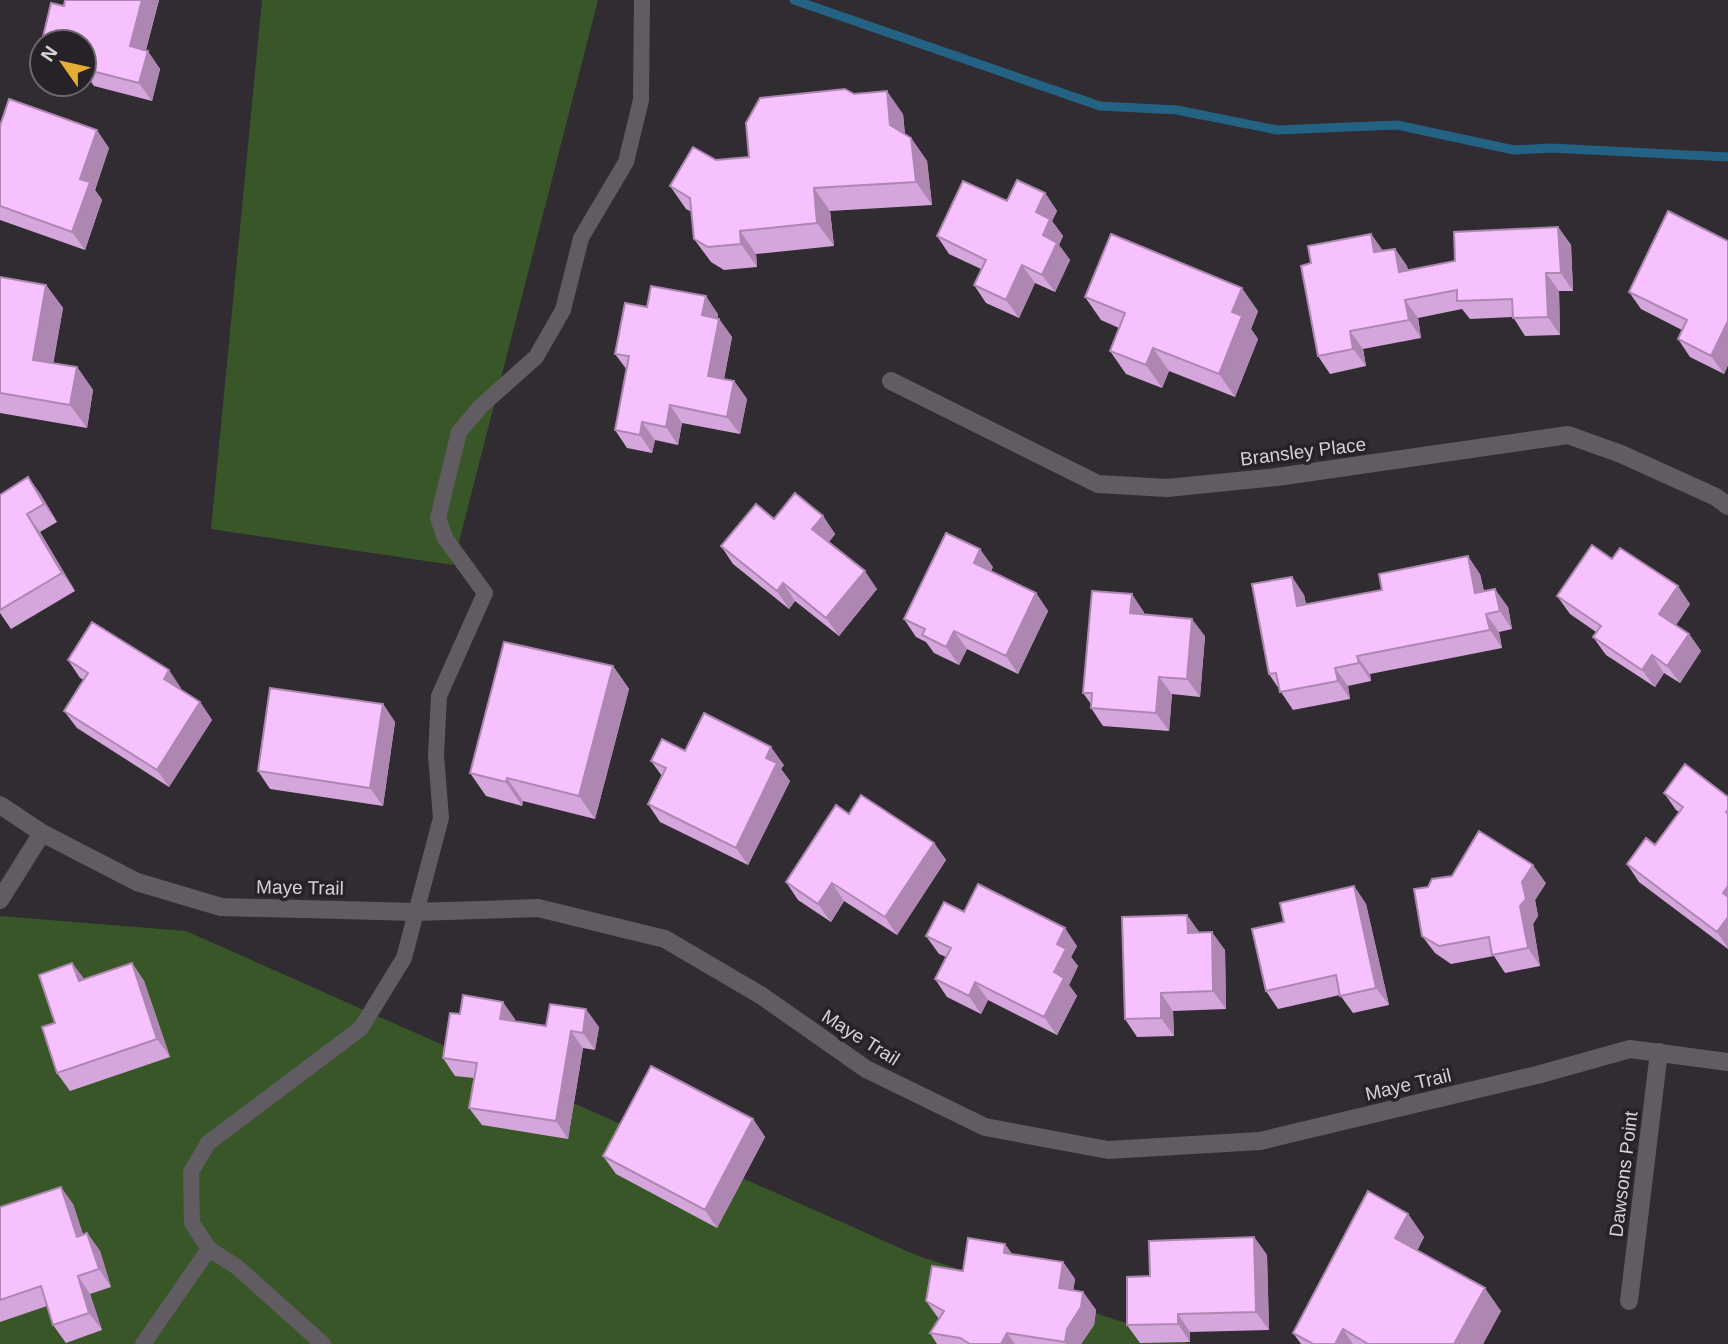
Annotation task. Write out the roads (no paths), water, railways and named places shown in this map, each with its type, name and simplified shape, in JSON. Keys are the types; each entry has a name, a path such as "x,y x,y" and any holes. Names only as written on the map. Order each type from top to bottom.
{"street":[{"name":"Bransley Place","path":"891,381 1098,484 1167,488 1277,477 1568,435 1620,454 1716,497 1728,506"},
{"name":"Maye Trail","path":"0,805 41,833 137,882 221,907 416,912 538,908 665,939 762,996 866,1069 985,1128 1108,1150 1260,1141 1537,1075 1630,1049 1728,1062"},
{"path":"0,900 41,833"},
{"name":"Dawsons Point","path":"1629,1301 1659,1052"}],"lane":[{"path":"323,1344 237,1267 209,1248 192,1223 191,1172 208,1143 361,1028 404,958 441,818 436,755 439,696 485,593 445,538 438,518 459,432 481,406 536,357 563,310 581,238 626,162 641,100 642,0"},
{"path":"143,1344 209,1248"}],"waterway":[{"path":"794,0 1100,106 1177,110 1277,130 1397,125 1514,150 1551,148 1728,157"}]}
